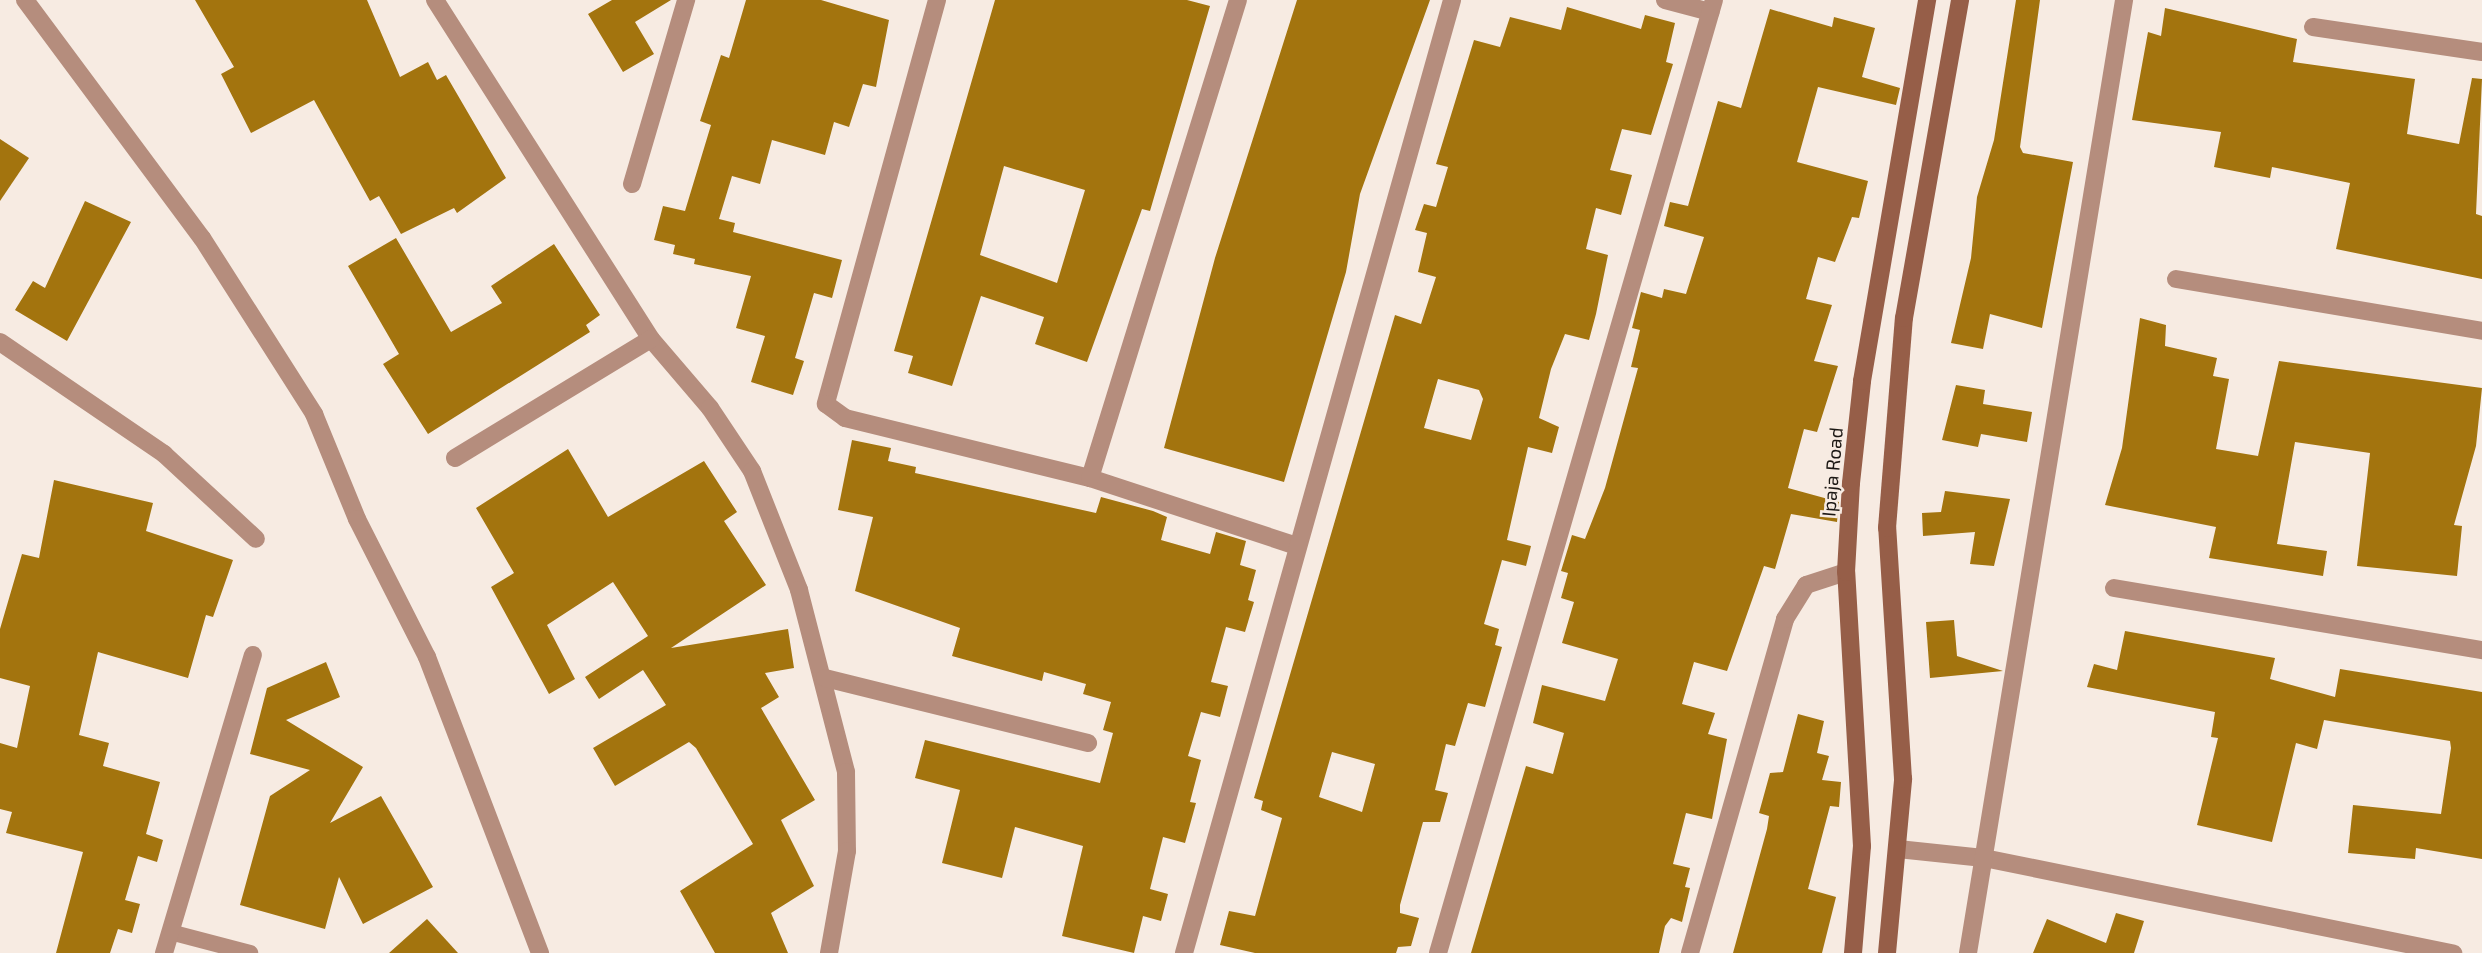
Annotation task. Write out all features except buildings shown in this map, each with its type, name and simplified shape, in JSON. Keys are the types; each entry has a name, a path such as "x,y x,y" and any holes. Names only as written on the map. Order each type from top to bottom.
{"main road":[{"name":"Ipaja Road","path":"1853,953 1862,846 1846,572 1862,381 1927,0"},
{"path":"1887,953 1903,779 1887,528 1904,318 1960,0"}],"street":[{"path":"25,0 202,238 314,414 357,519 427,657 540,953"},
{"path":"435,0 651,340 710,408 752,471 825,678 846,772 847,851 829,953"},
{"path":"632,184 686,0"},
{"path":"937,0 826,404 845,418 1090,478 1297,546"},
{"path":"1090,478 1238,0"},
{"path":"1184,953 1452,0"},
{"path":"1438,953 1712,6 1665,0"},
{"path":"1968,953 2124,0"},
{"path":"2313,27 2482,52"},
{"path":"2176,279 2482,331"},
{"path":"455,458 651,340"},
{"path":"0,342 164,454 256,539"},
{"path":"1690,953 1784,619 1806,585 1846,572"},
{"path":"2114,588 2482,650"},
{"path":"164,953 253,654"},
{"path":"825,678 1088,743"},
{"path":"1898,849 1983,858 2453,953"}],"lane":[{"path":"170,932 250,953"}]}
